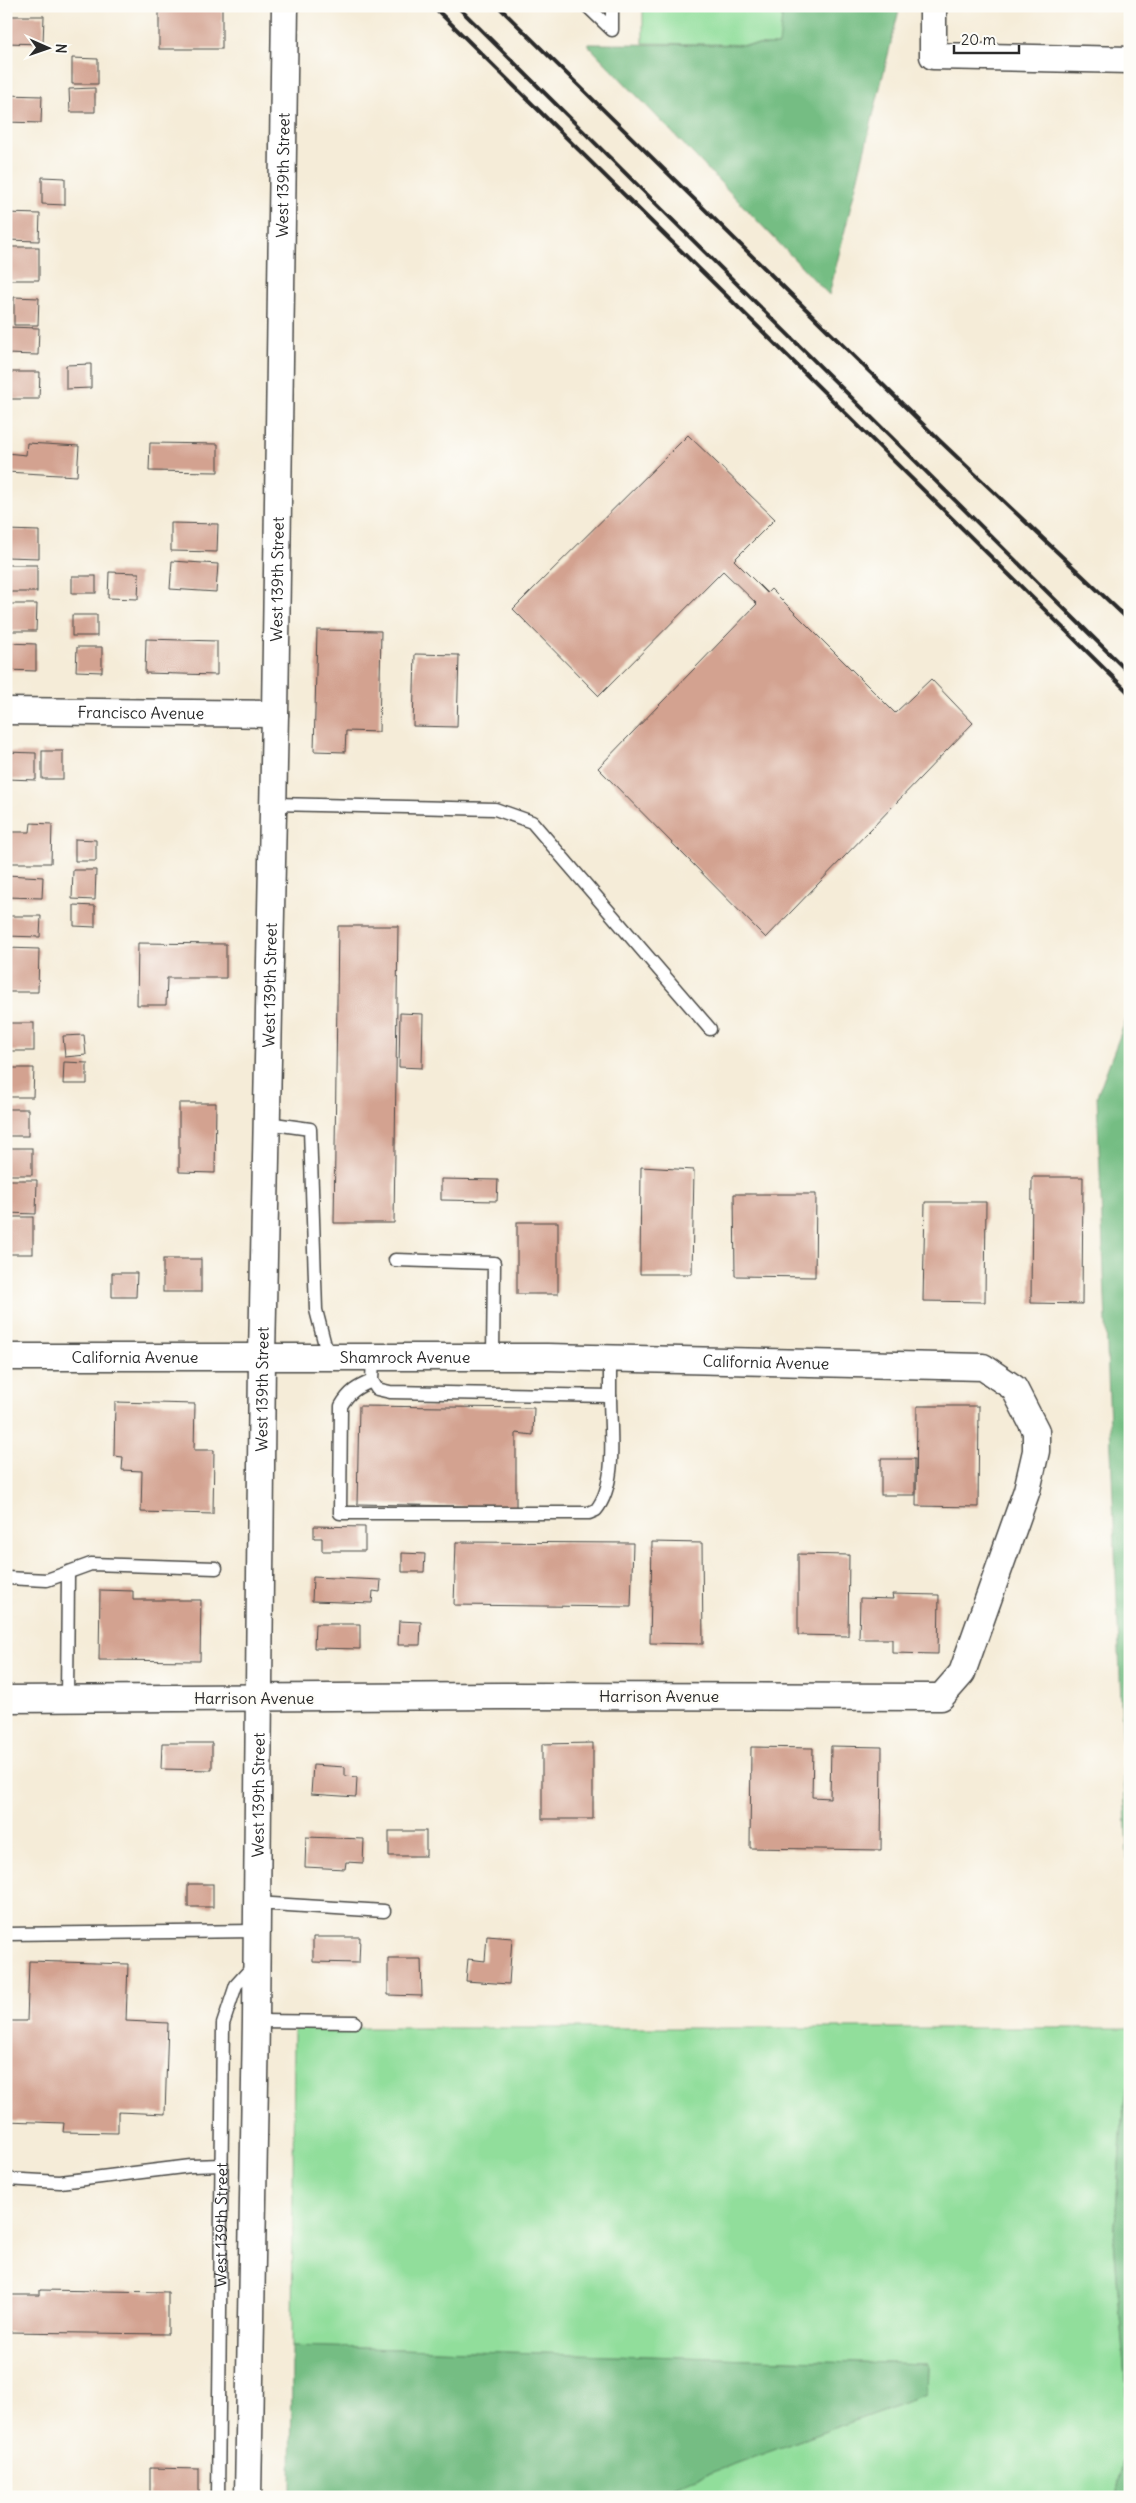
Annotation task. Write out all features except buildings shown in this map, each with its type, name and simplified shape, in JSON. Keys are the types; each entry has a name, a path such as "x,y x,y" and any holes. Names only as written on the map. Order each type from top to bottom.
{"street":[{"name":"West 139th Street","path":"248,2497 256,2021 262,1356 274,804 285,6"},
{"path":"933,6 933,56 1130,60"},
{"name":"Francisco Avenue","path":"6,711 275,714"},
{"name":"Shamrock Avenue","path":"262,1356 328,1356 372,1369 493,1357 547,1358"},
{"name":"California Avenue","path":"6,1357 262,1356"},
{"name":"California Avenue","path":"547,1358 984,1367"},
{"name":"Harrison Avenue","path":"6,1699 502,1696 941,1697 962,1674 1027,1490 1036,1451 1036,1431 1014,1388 984,1367"}],"lane":[{"path":"587,6 612,30 612,6"},
{"path":"274,804 495,809 532,822 710,1029"},
{"path":"267,1123 310,1129 316,1310 328,1356"},
{"path":"395,1260 494,1263 493,1357"},
{"path":"372,1369 358,1386 347,1395 341,1406 340,1513 589,1513 596,1510 603,1502 610,1476 610,1359"},
{"path":"372,1369 377,1389 390,1392 610,1396"},
{"path":"6,1578 48,1580 90,1564 216,1568"},
{"path":"67,1699 68,1572"},
{"path":"256,1903 384,1910"},
{"path":"6,1934 256,1931"},
{"name":"West 139th Street","path":"218,2497 223,2024 236,1984 256,1963"},
{"path":"256,2021 355,2022"},
{"path":"6,2179 60,2182 191,2166 222,2165"}],"green space":[{"path":"643,6 783,6 780,45 643,43"},
{"path":"783,6 900,6 829,295 587,44 779,45"},
{"path":"1130,1009 1130,1929 1097,1096"},
{"path":"294,2028 1130,2028 1130,2059 1122,2121 1114,2240 1129,2429 1116,2497 643,2497 926,2395 927,2364 292,2346"},
{"path":"1130,2059 1130,2497 1116,2497 1129,2429 1114,2240 1122,2121"},
{"path":"292,2346 927,2364 926,2395 643,2497 291,2497"}],"railway":[{"path":"433,6 1130,694"},
{"path":"457,6 1130,674"},
{"path":"498,6 940,441 1130,621"}]}
